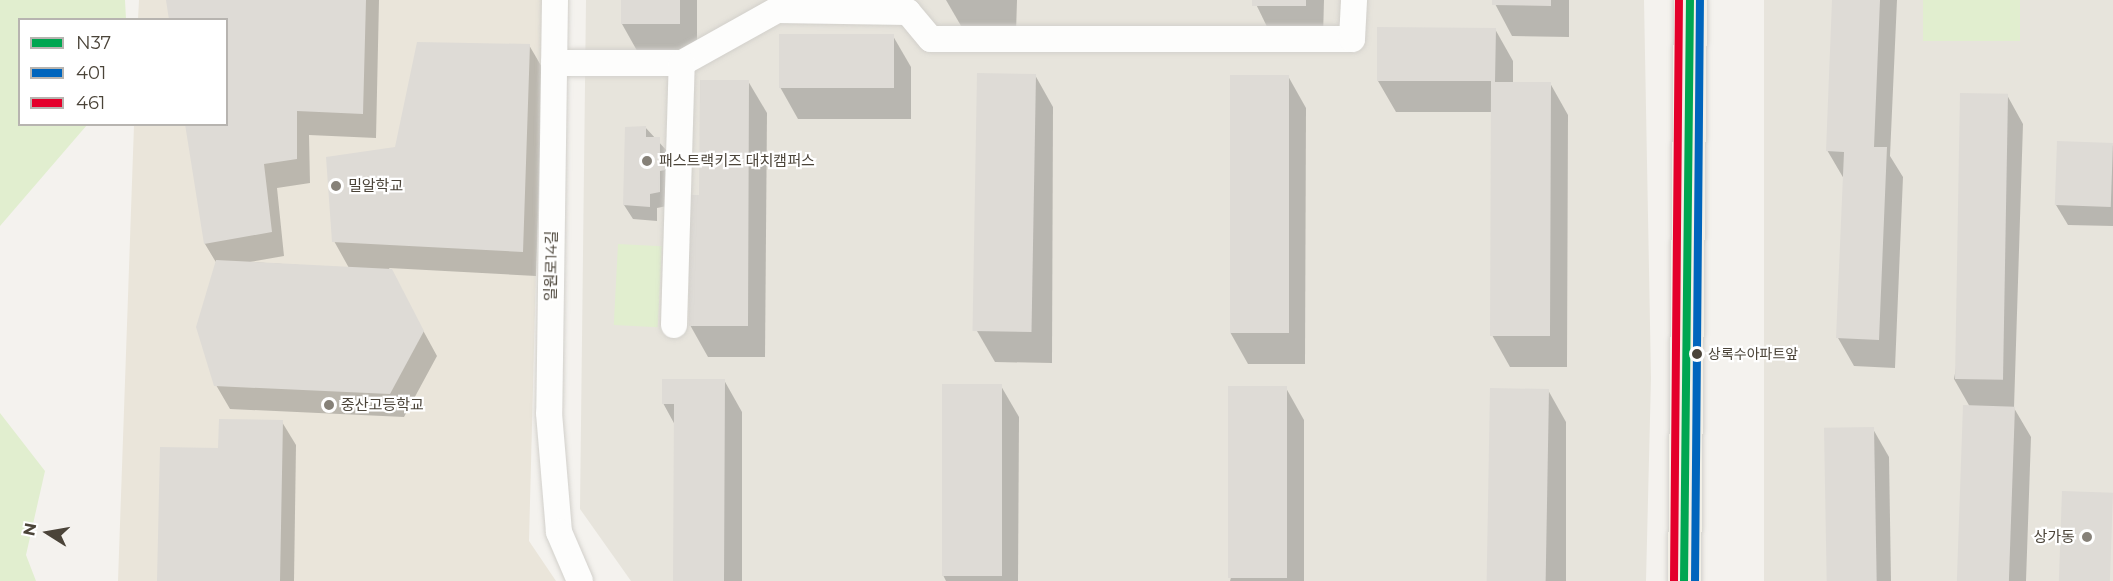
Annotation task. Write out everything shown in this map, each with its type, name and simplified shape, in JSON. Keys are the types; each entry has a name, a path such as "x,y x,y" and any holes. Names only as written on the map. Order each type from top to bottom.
{"main road":[{"path":"1684,581 1690,0"}],"street":[{"name":"일원로14길","path":"555,0 549,412 559,532 580,581"},
{"path":"554,63 682,63 752,12 777,10 908,12 931,39 1352,39 1354,0"},
{"path":"674,325 682,63"}],"shaded area":[{"path":"139,0 543,0 529,541 556,581 118,581 134,126 228,126 228,18 138,18"},
{"path":"586,0 1644,0 1651,378 1646,581 631,581 580,509"},
{"path":"1764,0 2113,0 2113,581 1764,581"}],"green space":[{"path":"0,0 125,0 126,18 18,18 18,126 86,126 0,226"},
{"path":"1923,0 2020,0 2020,41 1923,41"},
{"path":"618,244 662,246 658,327 614,325"},
{"path":"0,413 45,471 26,555 36,581 0,581"}],"building":[{"path":"166,0 366,0 363,114 297,111 297,159 264,164 272,232 204,244 185,126 228,126 228,18 169,18"},
{"path":"621,0 680,0 680,24 621,24"},
{"path":"1252,0 1306,0 1306,6 1252,6"},
{"path":"1492,0 1551,0 1551,6 1492,5"},
{"path":"1832,0 1880,0 1874,147 1887,147 1879,340 1836,338 1844,152 1826,151"},
{"path":"1377,27 1496,28 1495,82 1551,82 1550,336 1490,336 1491,81 1377,81"},
{"path":"779,34 894,34 894,88 779,88"},
{"path":"417,42 530,44 523,252 332,242 326,157 395,147"},
{"path":"977,73 1036,74 1031,332 972,331"},
{"path":"1230,75 1289,75 1289,333 1230,333"},
{"path":"700,80 749,80 748,326 689,326 689,195 699,195"},
{"path":"1960,93 2008,94 2003,380 1955,379"},
{"name":"패스트랙키즈 대치캠퍼스","path":"646,126 646,137 660,137 660,154 671,153 671,169 660,171 660,192 650,194 650,207 623,205 625,127"},
{"path":"2057,141 2113,143 2111,207 2055,205"},
{"path":"216,260 392,269 424,331 390,394 214,386 196,327"},
{"path":"662,379 725,379 724,581 673,581 674,404 662,404"},
{"path":"942,384 1002,384 1002,576 942,576"},
{"path":"1228,386 1287,386 1287,578 1228,578"},
{"path":"1490,388 1549,389 1546,581 1487,581"},
{"path":"1963,405 2015,407 2009,581 1957,581"},
{"path":"219,419 283,420 280,581 157,581 160,447 218,448"},
{"path":"1874,427 1877,581 1827,581 1824,428"},
{"name":"상가동","path":"2062,491 2113,493 2110,581 2059,581"}],"transit line":[{"name":"461","path":"1674,581 1679,0"},
{"name":"N37","path":"1684,581 1690,0"},
{"name":"401","path":"1695,581 1700,0"}],"place":[{"name":"패스트랙키즈 대치캠퍼스","path":"647,161"},
{"name":"밀알학교","path":"336,186"},
{"name":"상록수아파트앞","path":"1697,354"},
{"name":"중산고등학교","path":"329,405"},
{"name":"상가동","path":"2087,537"}]}
